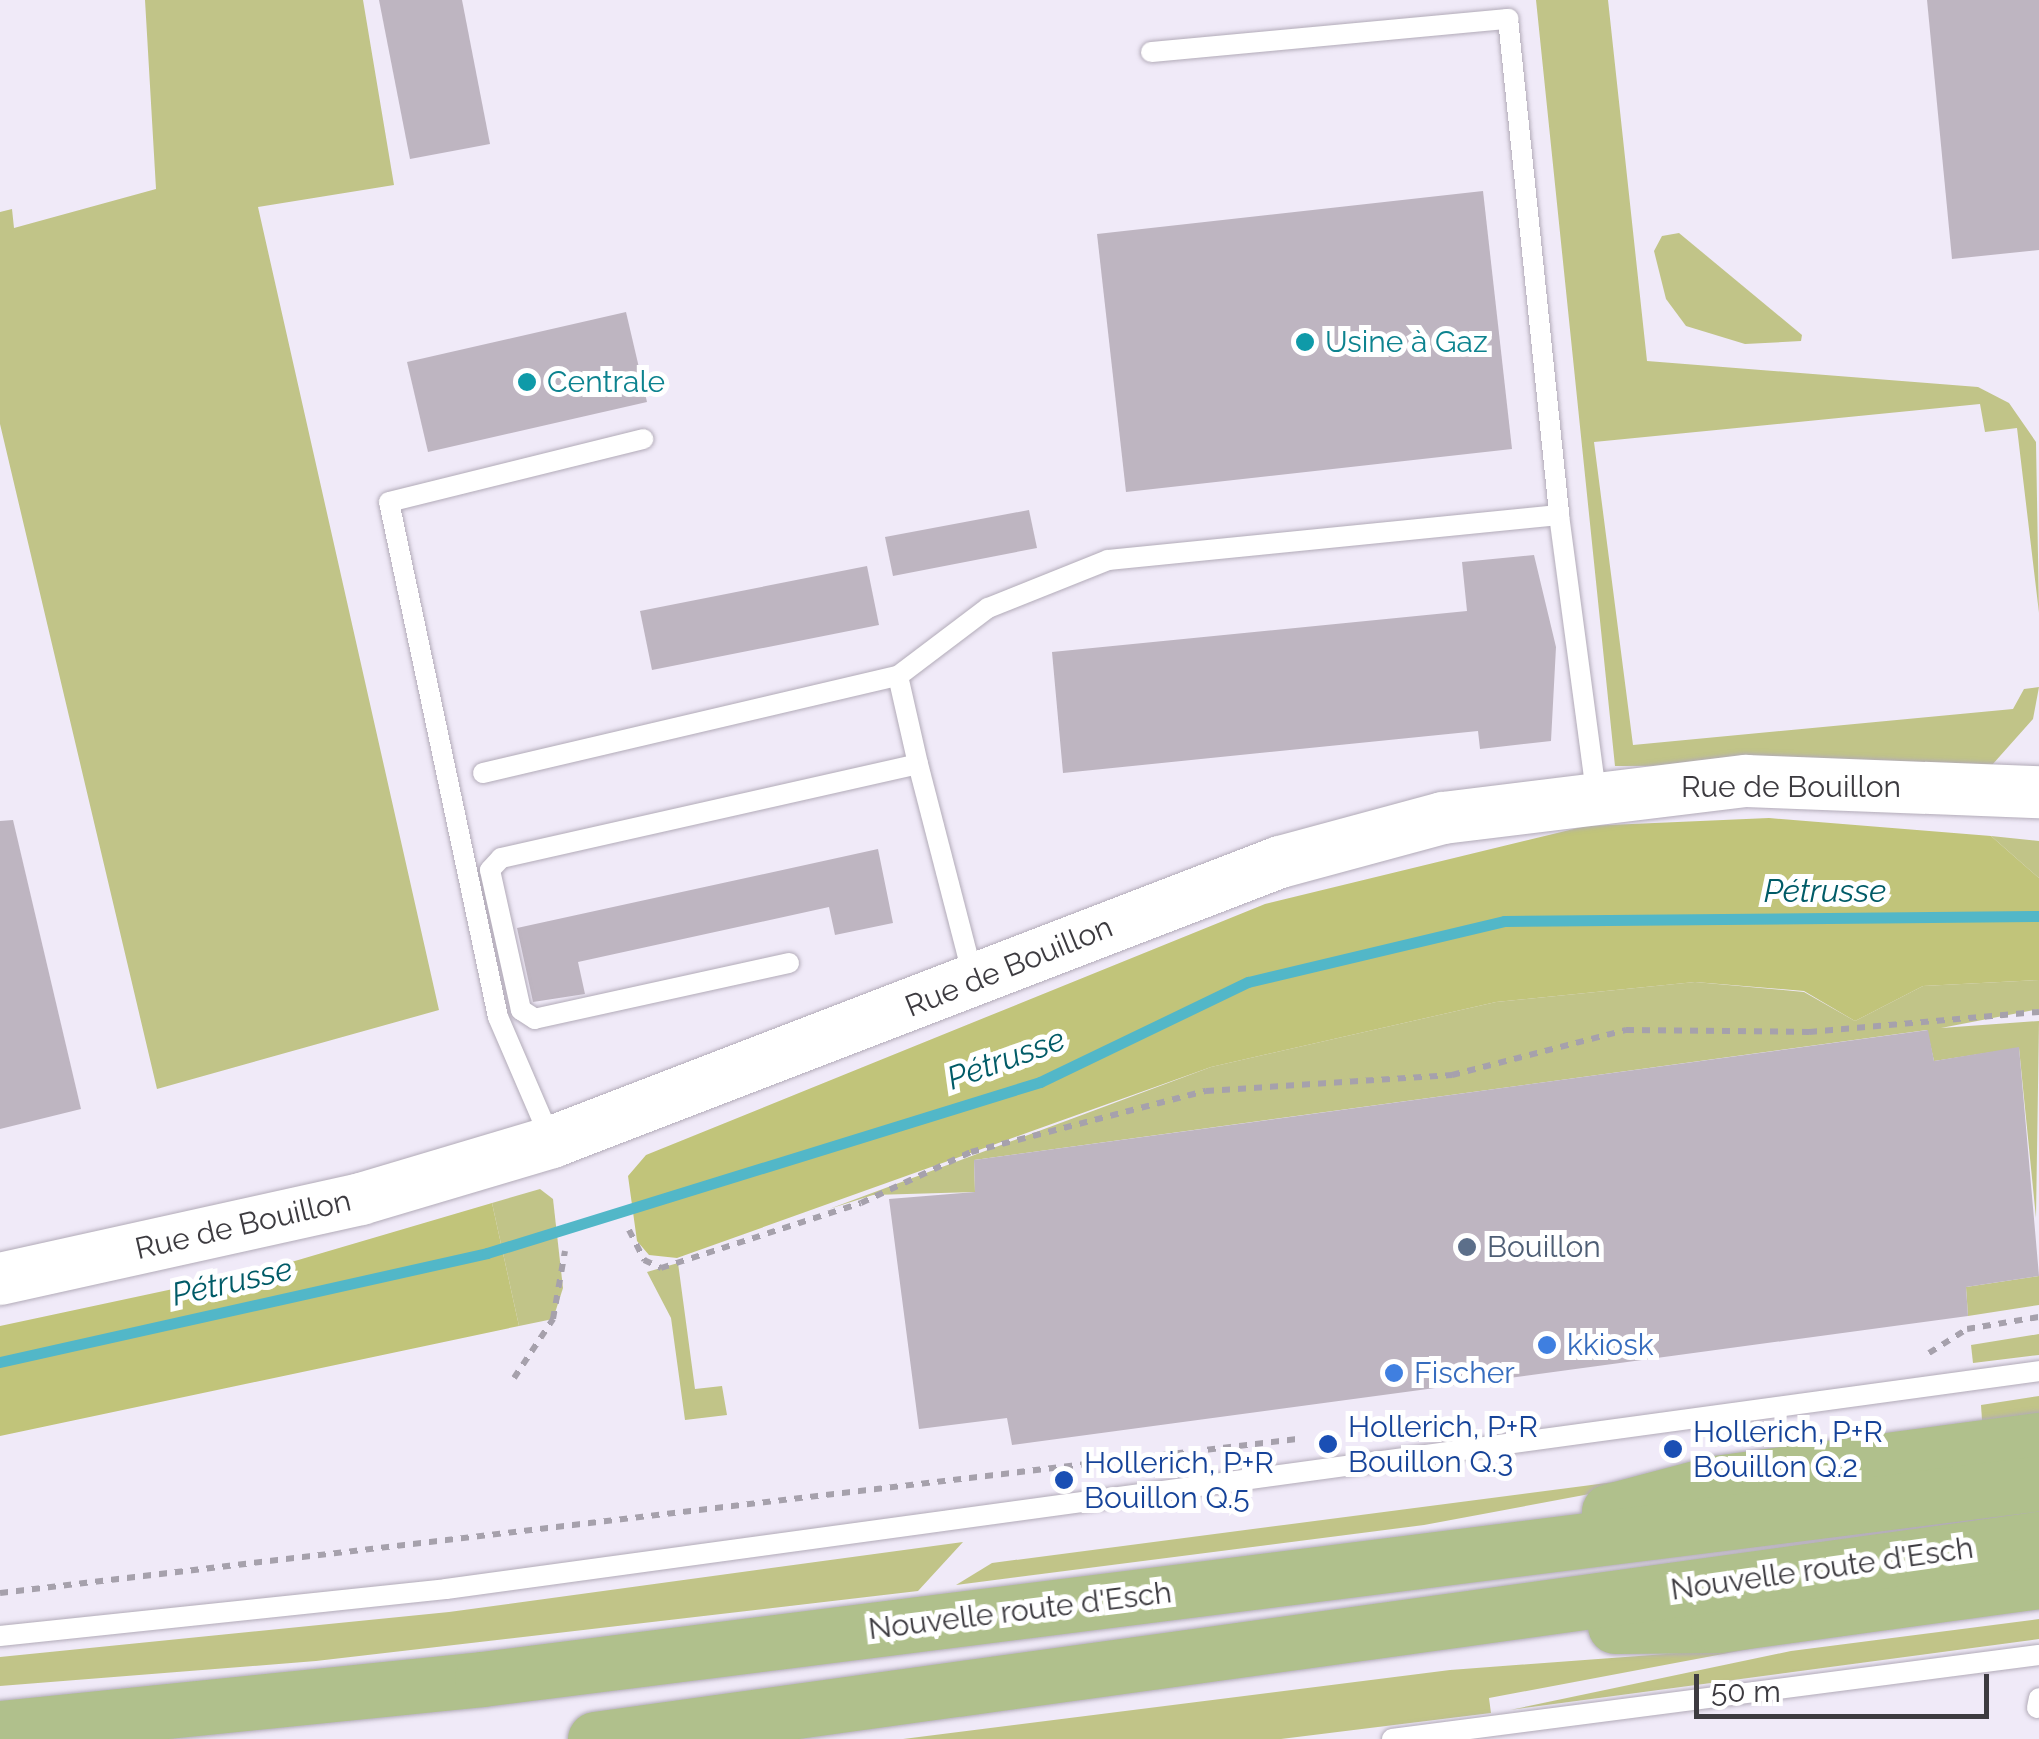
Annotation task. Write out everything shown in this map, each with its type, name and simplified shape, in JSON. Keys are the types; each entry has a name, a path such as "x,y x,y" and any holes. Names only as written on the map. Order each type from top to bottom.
{"highway":[{"path":"1446,1555 1716,1483 2039,1440"},
{"name":"Nouvelle route d'Esch","path":"0,1728 502,1677 2039,1483"},
{"name":"Nouvelle route d'Esch","path":"595,1739 1439,1626 2039,1539"},
{"path":"1439,1626 1718,1626 2039,1581"}],"street":[{"name":"Rue de Bouillon","path":"0,1279 361,1199 552,1142 1280,862 1443,818 1596,793 1746,780 2039,792"}],"lane":[{"path":"1152,52 1508,19 1559,515 1596,793"},
{"path":"552,1142 498,1016 389,502 643,439"},
{"path":"484,773 898,676 988,608 1108,560 1559,515"},
{"path":"898,676 974,982"},
{"path":"789,963 536,1019 522,1010 490,870 501,858 918,764"},
{"path":"0,1636 466,1586 2039,1372"},
{"path":"1392,1739 2039,1654"}],"path":[{"path":"629,1230 644,1260 660,1268 862,1203 971,1152 1206,1091 1414,1080 1626,1030 1809,1032 2039,1012"},
{"path":"514,1378 552,1319 565,1252"},
{"path":"1917,1355 1967,1328 2039,1317"},
{"path":"0,1593 1317,1436"}],"green space":[{"path":"145,0 363,0 394,185 258,207 439,1010 157,1089 0,424 0,212 12,209 14,228 156,189"},
{"path":"1536,0 1608,0 1647,361 1978,387 2009,403 2036,442 2039,613 2017,428 1985,432 1980,404 1594,442 1633,745 2013,709 2024,689 2039,687 2033,719 1992,765 1615,766"},
{"path":"1679,233 1802,335 1801,341 1745,344 1686,326 1666,299 1654,251 1662,236"},
{"path":"1769,818 1991,836 2039,878 2039,980 1923,986 1855,1021 1804,991 1695,982 1496,1002 1211,1067 677,1258 649,1255 637,1241 628,1176 646,1155 1265,904 1586,826"},
{"path":"1991,836 2039,841 2039,878"},
{"path":"2039,980 2039,1009 1941,1028 2039,1021 2036,1218 2019,1048 1934,1061 1927,1030 974,1160 975,1192 873,1195 829,1209 1211,1067 1496,1002 1695,982 1804,992 1855,1021 1923,986"},
{"path":"540,1189 553,1199 563,1288 553,1319 519,1326 492,1203"},
{"path":"492,1203 519,1326 0,1436 0,1326 271,1268"},
{"path":"678,1263 695,1389 722,1386 727,1415 685,1420 671,1318 647,1272"},
{"path":"2039,1276 2039,1305 1968,1316 1966,1287"},
{"path":"2039,1334 2039,1355 1973,1363 1971,1345"},
{"path":"2039,1396 2039,1422 1982,1420 1981,1405"},
{"path":"1745,1465 1424,1525 956,1585 992,1563"},
{"path":"963,1542 918,1591 316,1661 0,1686 0,1657 449,1612"},
{"path":"2039,1619 2039,1639 1510,1710 1791,1651"},
{"path":"1760,1647 1489,1698 1491,1713 1281,1739 903,1739 1450,1670"}],"building":[{"path":"379,0 462,0 490,144 410,159"},
{"path":"1927,0 2039,0 2039,250 1952,259"},
{"name":"Usine à Gaz","path":"1483,191 1512,449 1126,492 1097,234"},
{"name":"Centrale","path":"626,312 647,402 428,452 407,362"},
{"path":"1029,510 1037,548 893,576 885,537"},
{"path":"1534,555 1556,647 1551,741 1480,749 1478,731 1063,773 1052,652 1467,611 1462,562"},
{"path":"867,566 879,625 652,670 640,611"},
{"path":"13,820 81,1109 0,1129 0,821"},
{"path":"878,849 893,923 835,935 829,907 578,962 585,994 533,1002 517,928"},
{"name":"Bouillon","path":"1928,1030 1934,1061 2019,1047 2039,1276 1966,1287 1968,1316 1012,1445 1007,1418 919,1429 889,1199 975,1192 974,1160"}],"waterway":[{"name":"Pétrusse","path":"0,1362 487,1253 1040,1082 1248,982 1504,921 2039,916"}],"place":[{"name":"Usine à Gaz","path":"1305,342"},
{"name":"Centrale","path":"527,382"},
{"name":"Bouillon","path":"1467,1247"},
{"name":"kkiosk","path":"1547,1345"},
{"name":"Fischer","path":"1394,1373"},
{"name":"Hollerich, P+R Bouillon Q.3","path":"1328,1444"},
{"name":"Hollerich, P+R Bouillon Q.2","path":"1673,1449"},
{"name":"Hollerich, P+R Bouillon Q.5","path":"1064,1480"}]}
